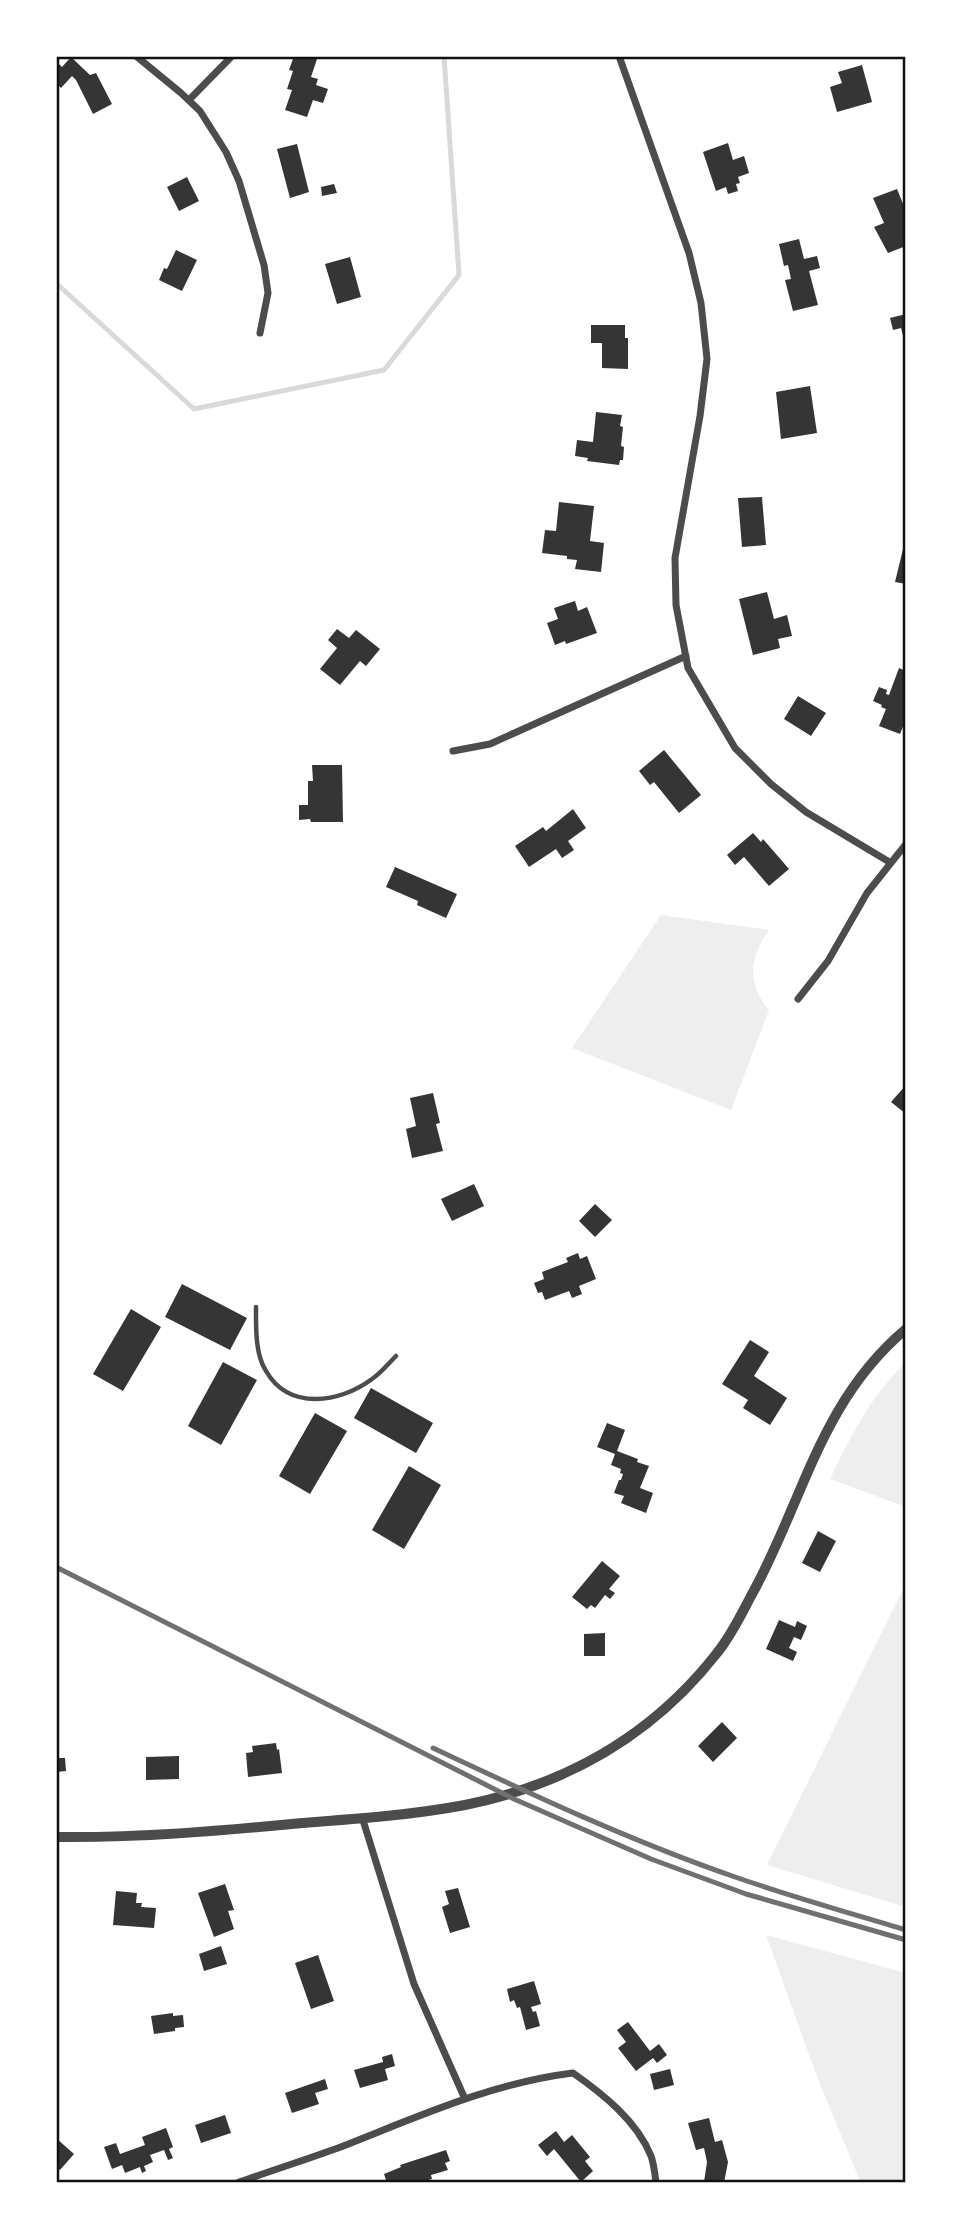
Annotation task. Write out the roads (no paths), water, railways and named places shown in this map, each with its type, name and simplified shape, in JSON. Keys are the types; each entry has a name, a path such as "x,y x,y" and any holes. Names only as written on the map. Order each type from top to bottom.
{"street":[{"path":"136,56 200,111 226,152 239,181 264,265 268,293 260,333"},
{"path":"189,100 232,56"},
{"path":"619,56 689,253 701,303 706,359 700,416 675,558 676,605 688,668 735,748 771,784 806,811 891,863"},
{"path":"453,751 490,744 686,656"},
{"path":"798,999 828,961 867,893 906,844"},
{"path":"56,1837 115,1837 362,1817 465,1805 524,1789 598,1757 638,1733 673,1703 718,1651 759,1582 818,1448 846,1397 870,1365 906,1328"},
{"path":"362,1817 414,1984 465,2099"},
{"path":"237,2183 465,2099 534,2078 573,2073 600,2092 637,2131 651,2157 656,2183"}],"lane":[{"path":"256,1307 257,1336 264,1369 276,1385 292,1397 311,1400 345,1393 372,1379 396,1356"}],"waterway":[{"path":"56,283 194,409 384,370 459,275 444,56"}],"railway":[{"path":"56,1567 514,1799 651,1859 746,1894 906,1940"},
{"path":"433,1748 660,1849 759,1885 906,1930"}]}
